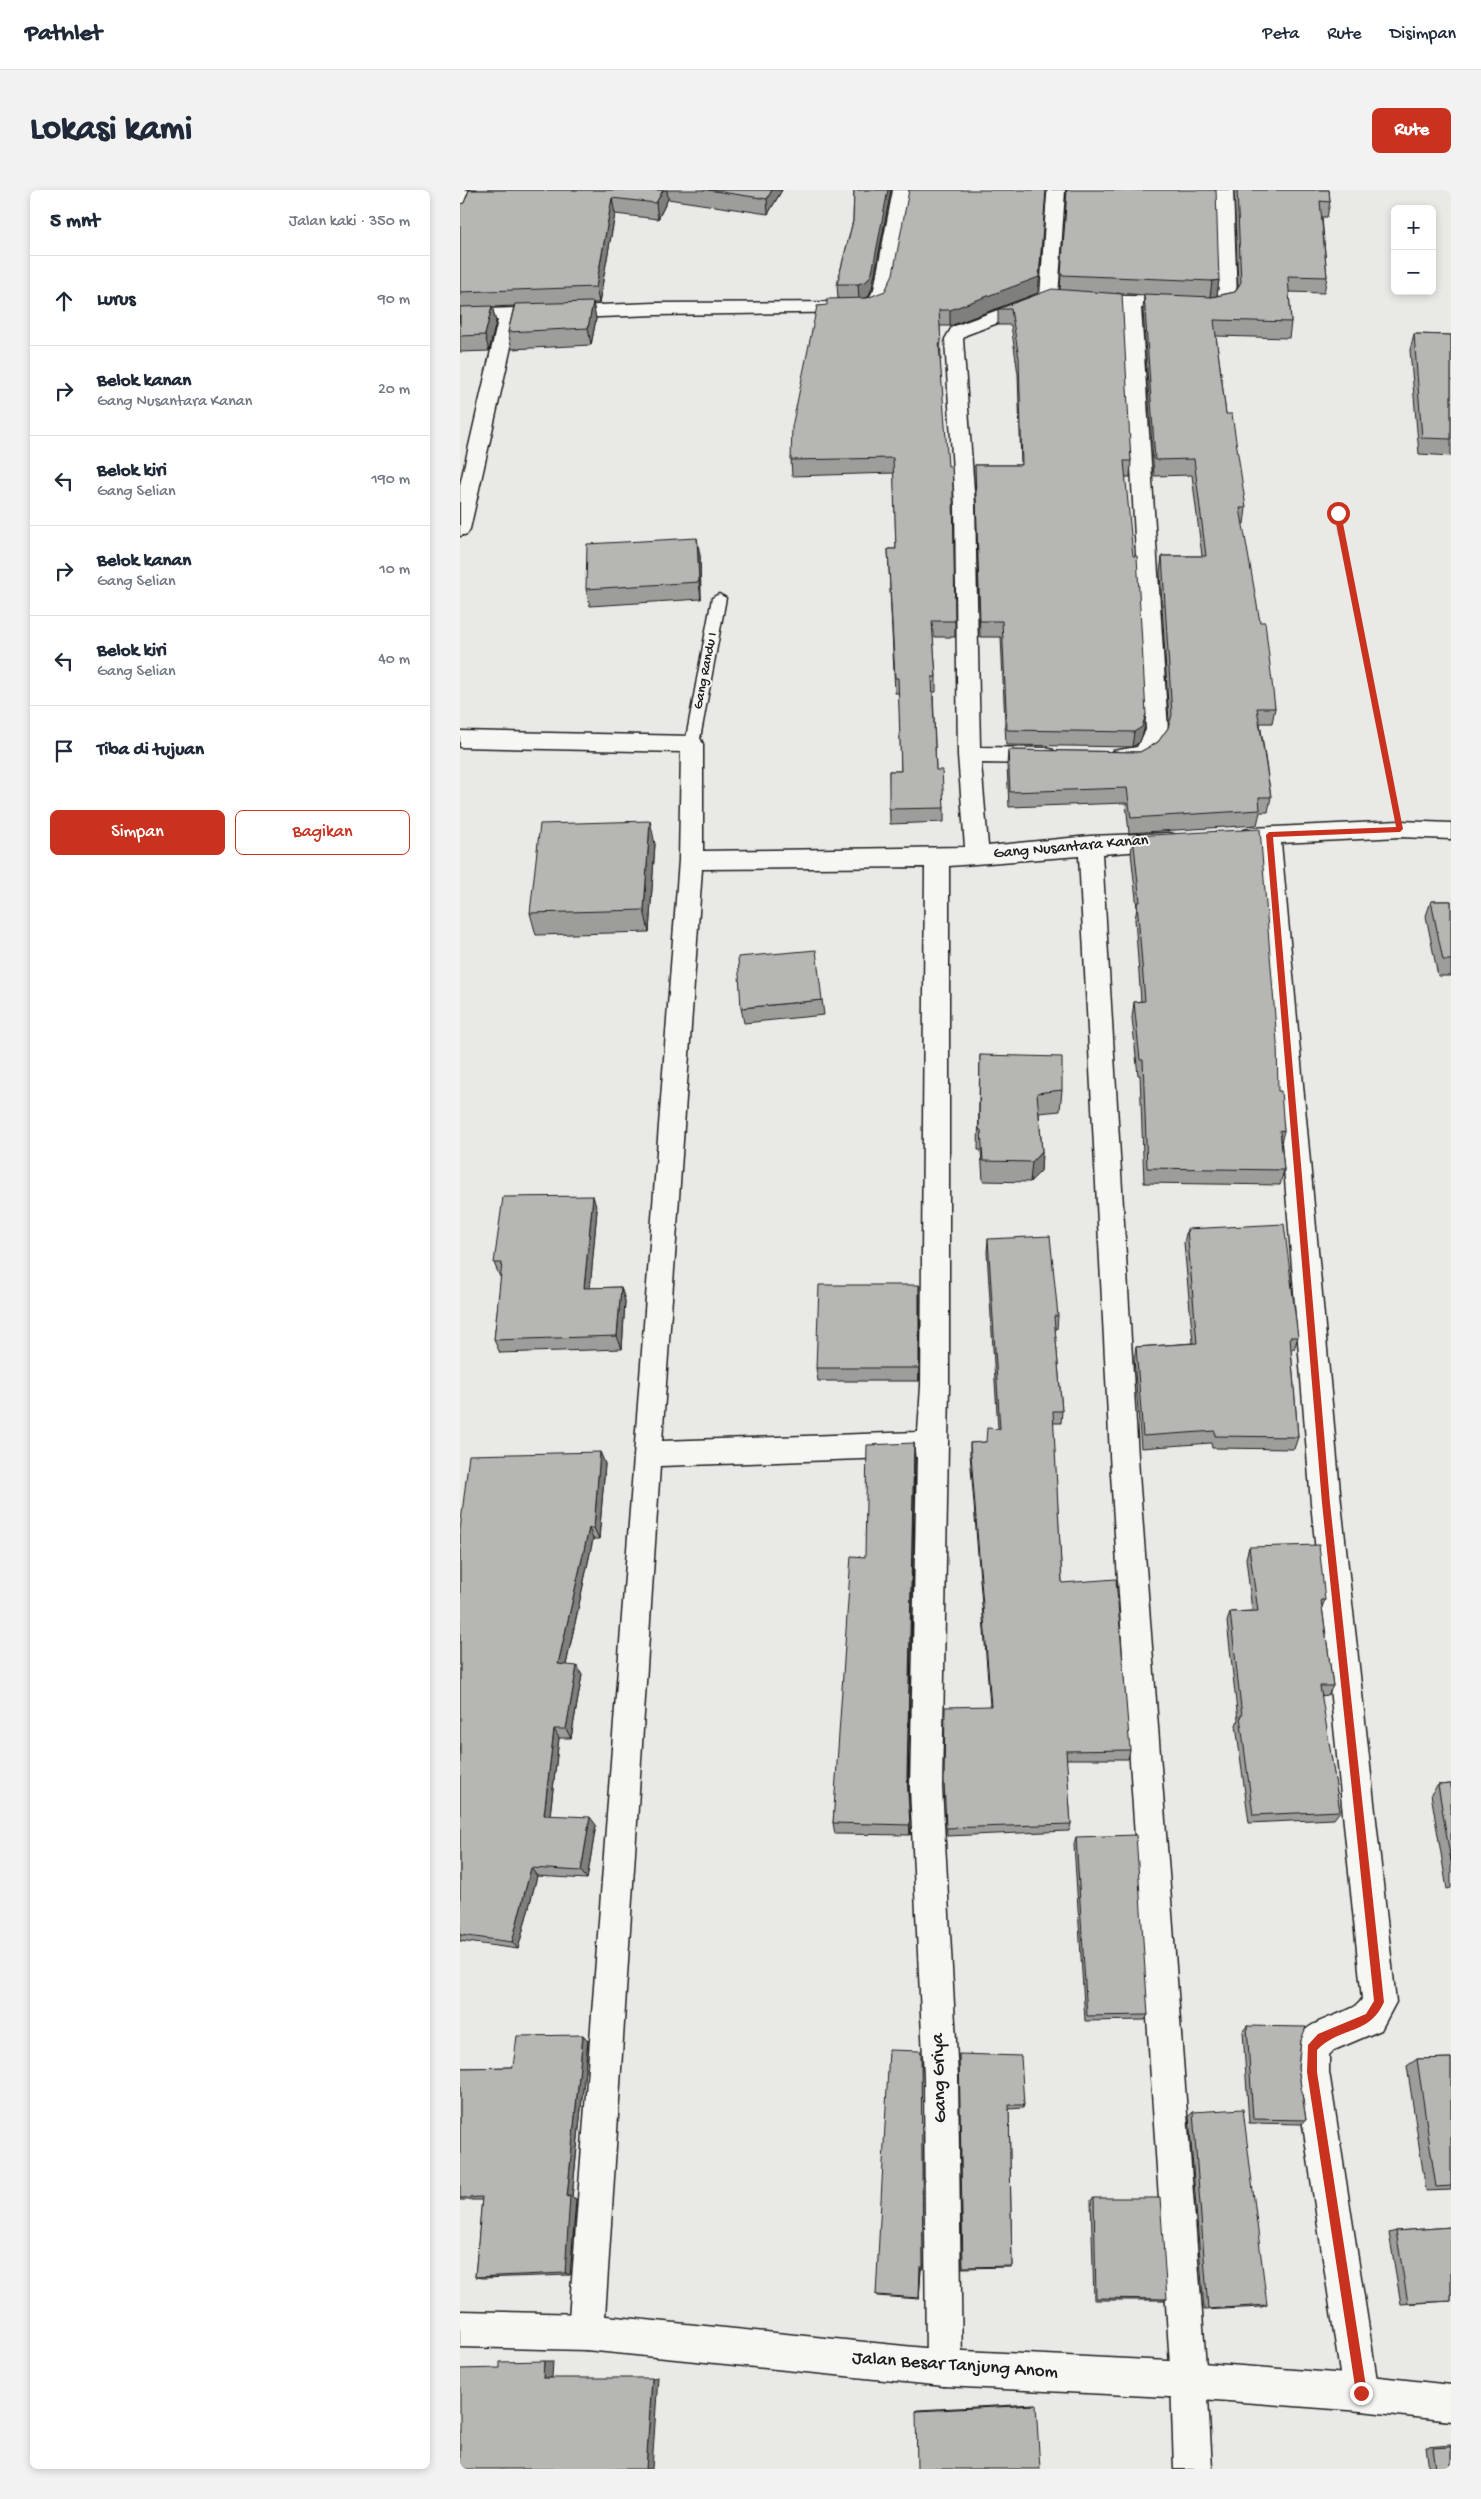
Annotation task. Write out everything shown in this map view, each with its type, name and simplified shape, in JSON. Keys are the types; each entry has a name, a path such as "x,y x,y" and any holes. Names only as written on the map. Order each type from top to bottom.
{"street":[{"path":"460,214 467,190"},
{"path":"460,316 655,309 861,308 877,302 883,289 902,190"},
{"path":"1049,296 1056,190"},
{"path":"977,856 969,755 965,505 954,339 959,332 1049,296 1086,301 1130,303 1210,305 1224,303 1228,298 1224,190"},
{"path":"1099,756 1138,757 1152,747 1157,730 1130,303"},
{"path":"460,529 509,315"},
{"path":"460,739 692,744 691,860 647,1454 586,2332"},
{"path":"969,755 1069,756"},
{"path":"1229,837 1400,829 1451,831"},
{"path":"1269,835 1326,1503 1379,2002 1369,2018 1322,2038 1312,2048 1312,2072 1361,2393"},
{"name":"Gang Nusantara Kanan","path":"691,860 937,858 1190,840"},
{"path":"1090,846 1125,1474 1189,2380 1193,2469"},
{"name":"Gang Griya","path":"937,858 935,1386 932,1444 926,1788 941,2077 944,2368"},
{"path":"647,1454 932,1444"},
{"name":"Jalan Besar Tanjung Anom","path":"460,2329 586,2332 944,2368 1189,2380 1361,2393 1451,2404"}],"lane":[{"name":"Gang Randu I","path":"692,744 719,598"}],"path":[{"path":"1338,513 1400,829"}],"building":[{"path":"469,190 663,190 656,203 612,198 596,287 460,292 460,204 464,203"},
{"path":"708,190 772,190 767,199"},
{"path":"854,190 888,190 872,273 867,281 858,284 837,284 853,221"},
{"path":"909,190 1046,190 1039,277 950,310 939,310 941,344 939,344 948,466 952,466 955,621 932,621 936,677 932,677 936,770 942,770 944,808 889,809 889,771 901,771 898,678 895,678 888,549 896,549 893,458 791,460 792,427 817,306 827,305 827,299 867,298 885,291 893,274"},
{"path":"1067,190 1216,190 1219,280 1061,275"},
{"path":"1237,190 1329,190 1330,202 1320,201 1327,277 1288,276 1291,322 1214,320 1226,414 1232,414 1246,508 1240,508 1260,622 1265,622 1275,708 1257,708 1271,797 1259,797 1260,810 1131,818 1127,788 1010,792 1008,750 1140,752 1158,742 1168,728 1172,715 1162,556 1206,556 1194,459 1155,460 1144,294 1212,297 1235,292 1241,282"},
{"path":"1052,289 1122,294 1131,461 1124,461 1133,556 1137,556 1146,714 1142,727 1134,732 1007,730 1002,621 980,621 975,465 1022,465 1019,358 1011,309 998,309"},
{"path":"593,302 588,328 508,332 515,304"},
{"path":"492,306 485,335 460,336 460,307"},
{"path":"1414,334 1451,335 1451,439 1422,438"},
{"path":"697,538 699,582 586,589 587,544"},
{"path":"650,821 644,910 530,913 540,824"},
{"path":"1260,829 1277,1042 1278,1091 1281,1091 1284,1131 1280,1130 1284,1170 1147,1168 1143,1060 1140,1060 1134,1002 1145,1001 1137,902 1140,902 1133,836"},
{"path":"1431,901 1451,901 1451,960 1443,960"},
{"path":"816,950 822,1000 741,1008 738,957"},
{"path":"980,1055 1062,1057 1062,1090 1037,1093 1042,1151 1032,1162 983,1161 981,1130 979,1130"},
{"path":"593,1196 584,1288 621,1287 617,1336 494,1340 502,1263 494,1263 503,1197"},
{"path":"1284,1224 1298,1337 1290,1337 1298,1437 1215,1436 1215,1431 1143,1436 1136,1347 1197,1343 1187,1229"},
{"path":"1050,1236 1058,1316 1054,1316 1062,1411 1053,1411 1062,1583 1116,1579 1130,1750 1066,1751 1071,1824 946,1828 944,1780 945,1707 991,1706 970,1443 986,1442 987,1428 1000,1429 988,1239"},
{"path":"819,1285 919,1285 919,1368 816,1368"},
{"path":"914,1443 907,1777 910,1825 833,1823 851,1556 865,1557 867,1445"},
{"path":"600,1452 594,1528 589,1528 558,1664 577,1666 566,1729 554,1729 544,1815 590,1817 581,1871 531,1868 512,1942 460,1935 460,1530 469,1455"},
{"path":"1319,1545 1325,1600 1321,1600 1333,1686 1320,1686 1340,1811 1253,1815 1240,1716 1242,1716 1230,1612 1258,1611 1249,1547"},
{"path":"1451,1784 1451,1861 1438,1785"},
{"path":"1136,1835 1148,2015 1087,2016 1076,1837"},
{"path":"1247,2026 1306,2027 1301,2040 1298,2067 1306,2120 1253,2119"},
{"path":"583,2035 567,2197 570,2196 565,2273 475,2277 482,2197 460,2198 460,2068 513,2067 517,2036"},
{"path":"889,2050 921,2051 923,2267 920,2267 919,2298 876,2295"},
{"path":"959,2054 1021,2056 1024,2105 1009,2105 1012,2266 963,2267"},
{"path":"1451,2058 1451,2186 1436,2187 1417,2059"},
{"path":"1243,2109 1267,2305 1208,2309 1193,2112"},
{"path":"1094,2198 1160,2198 1167,2299 1096,2298"},
{"path":"1451,2227 1451,2301 1408,2303 1396,2231"},
{"path":"544,2361 543,2378 652,2378 646,2469 460,2469 460,2369 500,2368 500,2362"},
{"path":"1036,2405 1040,2469 917,2469 916,2411"},
{"path":"1451,2447 1451,2469 1436,2469 1433,2448"}],"route":[{"path":"1338,513 1400,829 1269,835 1326,1503 1379,2002 1369,2018 1322,2038 1312,2048 1312,2072 1361,2393"}]}
